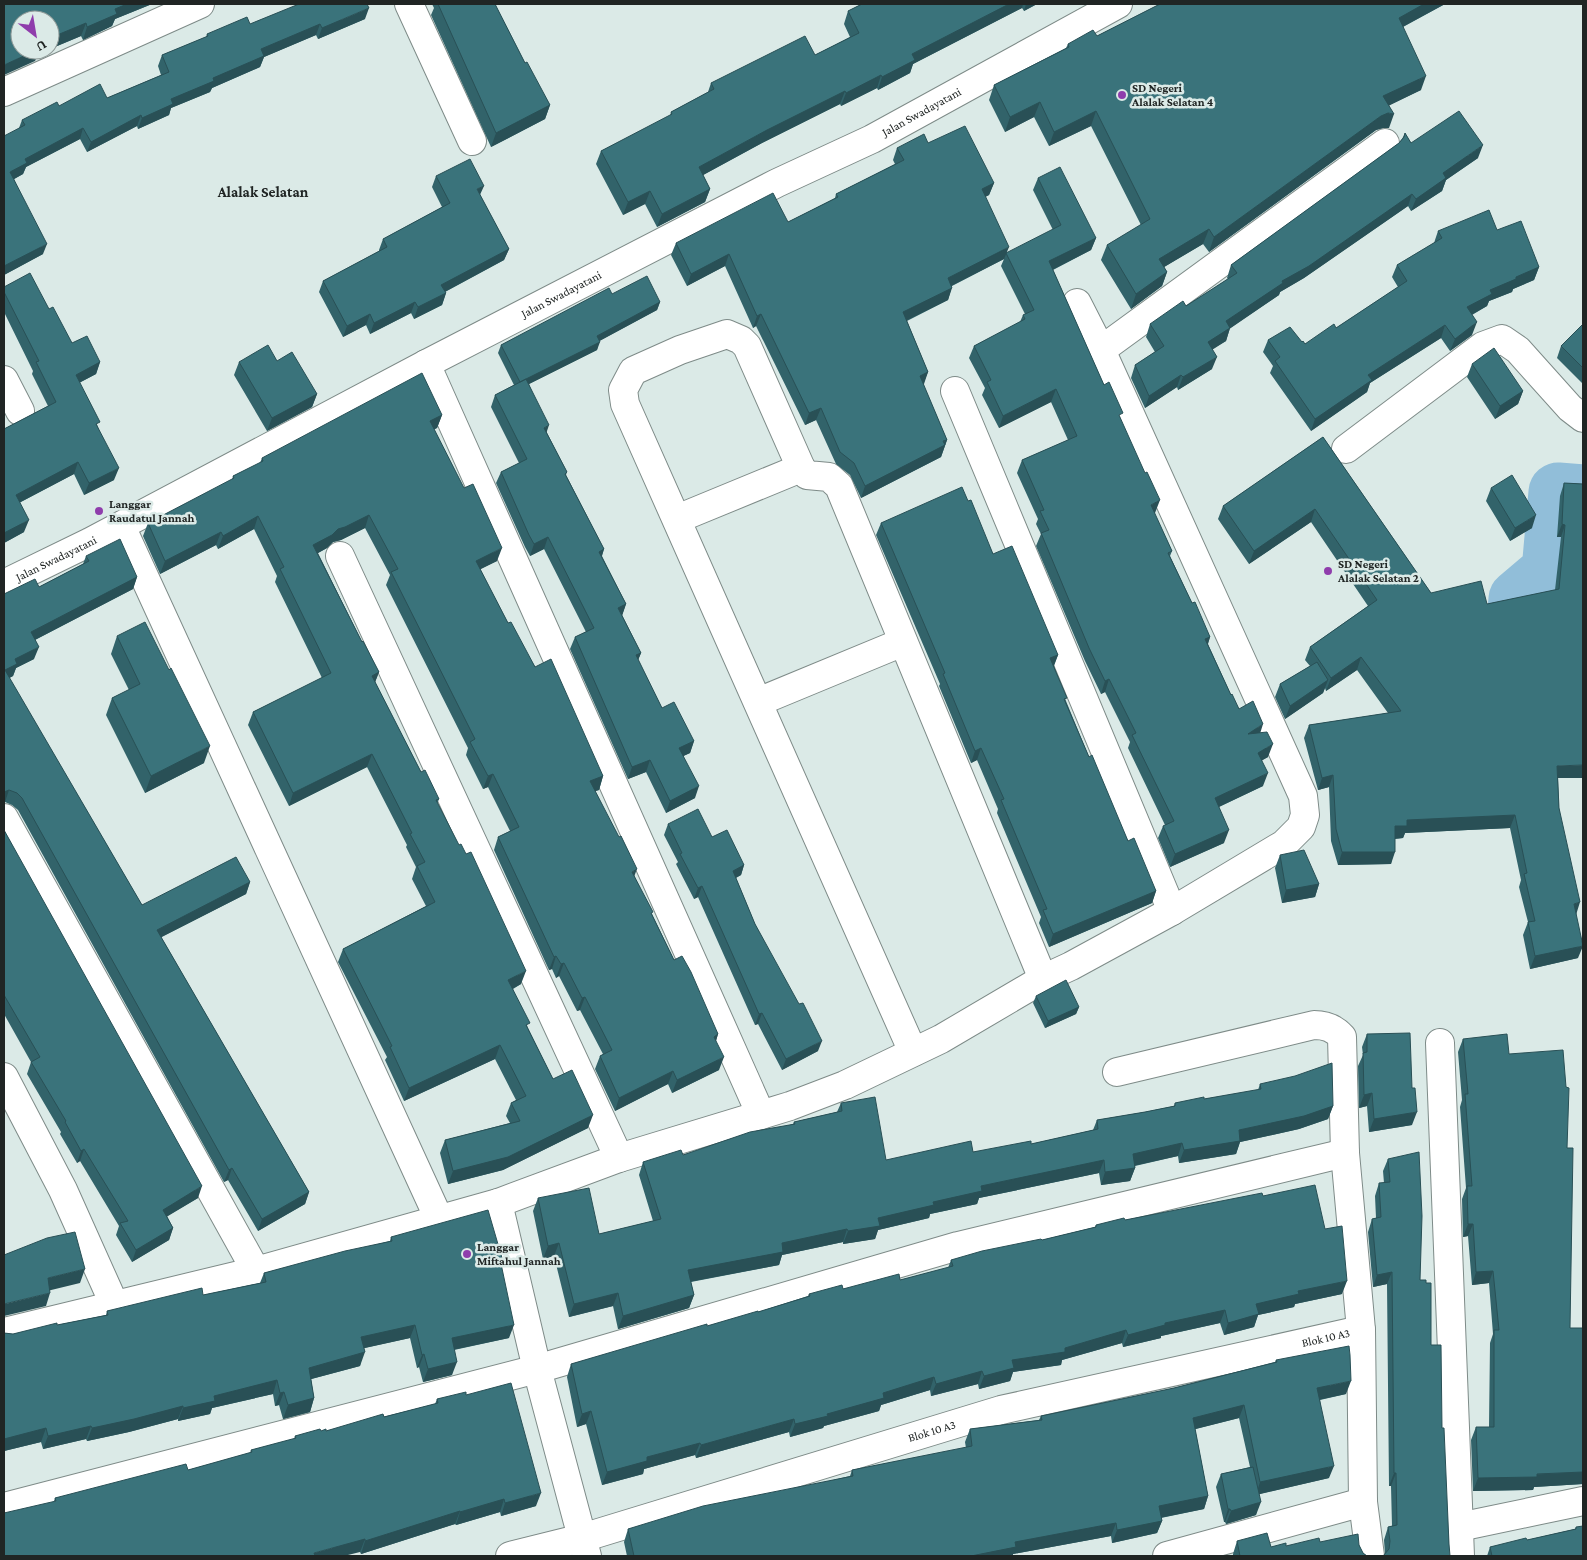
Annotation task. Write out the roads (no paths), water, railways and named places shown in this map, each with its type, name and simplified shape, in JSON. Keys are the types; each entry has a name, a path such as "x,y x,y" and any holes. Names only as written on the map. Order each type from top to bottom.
{"street":[{"path":"4,92 200,4"},
{"path":"409,4 472,141"},
{"name":"Jalan Swadayatani","path":"4,584 122,526 426,364 777,182 872,139 1118,4"},
{"path":"1101,350 1385,143"},
{"path":"4,1332 256,1271 498,1203 545,1187 618,1158 790,1106 845,1085 942,1039 1042,979 1071,966 1172,911 1284,844 1301,826 1305,815 1303,796 1101,350 1077,303"},
{"path":"913,1052 626,404 623,390 633,371 680,350 728,334 741,340 748,346 801,468 807,475 829,477 839,486 1042,979"},
{"path":"1346,449 1483,346 1502,339 1518,350 1570,408 1583,418"},
{"path":"426,364 761,1114"},
{"path":"4,380 20,411"},
{"path":"956,391 1172,911"},
{"path":"677,519 801,468"},
{"path":"122,526 439,1219"},
{"path":"340,556 618,1158"},
{"path":"758,702 903,642"},
{"path":"4,818 256,1271"},
{"path":"1117,1072 1314,1026 1324,1025 1336,1030 1342,1037 1345,1153 1360,1330 1363,1502 1370,1556"},
{"path":"1440,1043 1460,1556"},
{"path":"4,1077 63,1190 115,1306"},
{"path":"4,1507 537,1370 958,1246 1345,1153"},
{"path":"498,1203 537,1370 585,1547"},
{"name":"Blok 10 A3","path":"510,1556 585,1547 1001,1410 1360,1330"},
{"path":"1459,1527 1583,1501"},
{"path":"1167,1556 1363,1502"}],"waterway":[{"path":"1503,675 1505,656 1515,633 1518,599 1551,571 1558,492 1583,494"}],"place":[{"name":"SD Negeri Alalak Selatan 4","path":"1122,95"},
{"name":"Langgar Raudatul Jannah","path":"99,511"},
{"name":"SD Negeri Alalak Selatan 2","path":"1328,571"},
{"name":"Langgar Miftahul Jannah","path":"467,1254"}],"district":[{"name":"Alalak Selatan","path":"263,192"}]}
